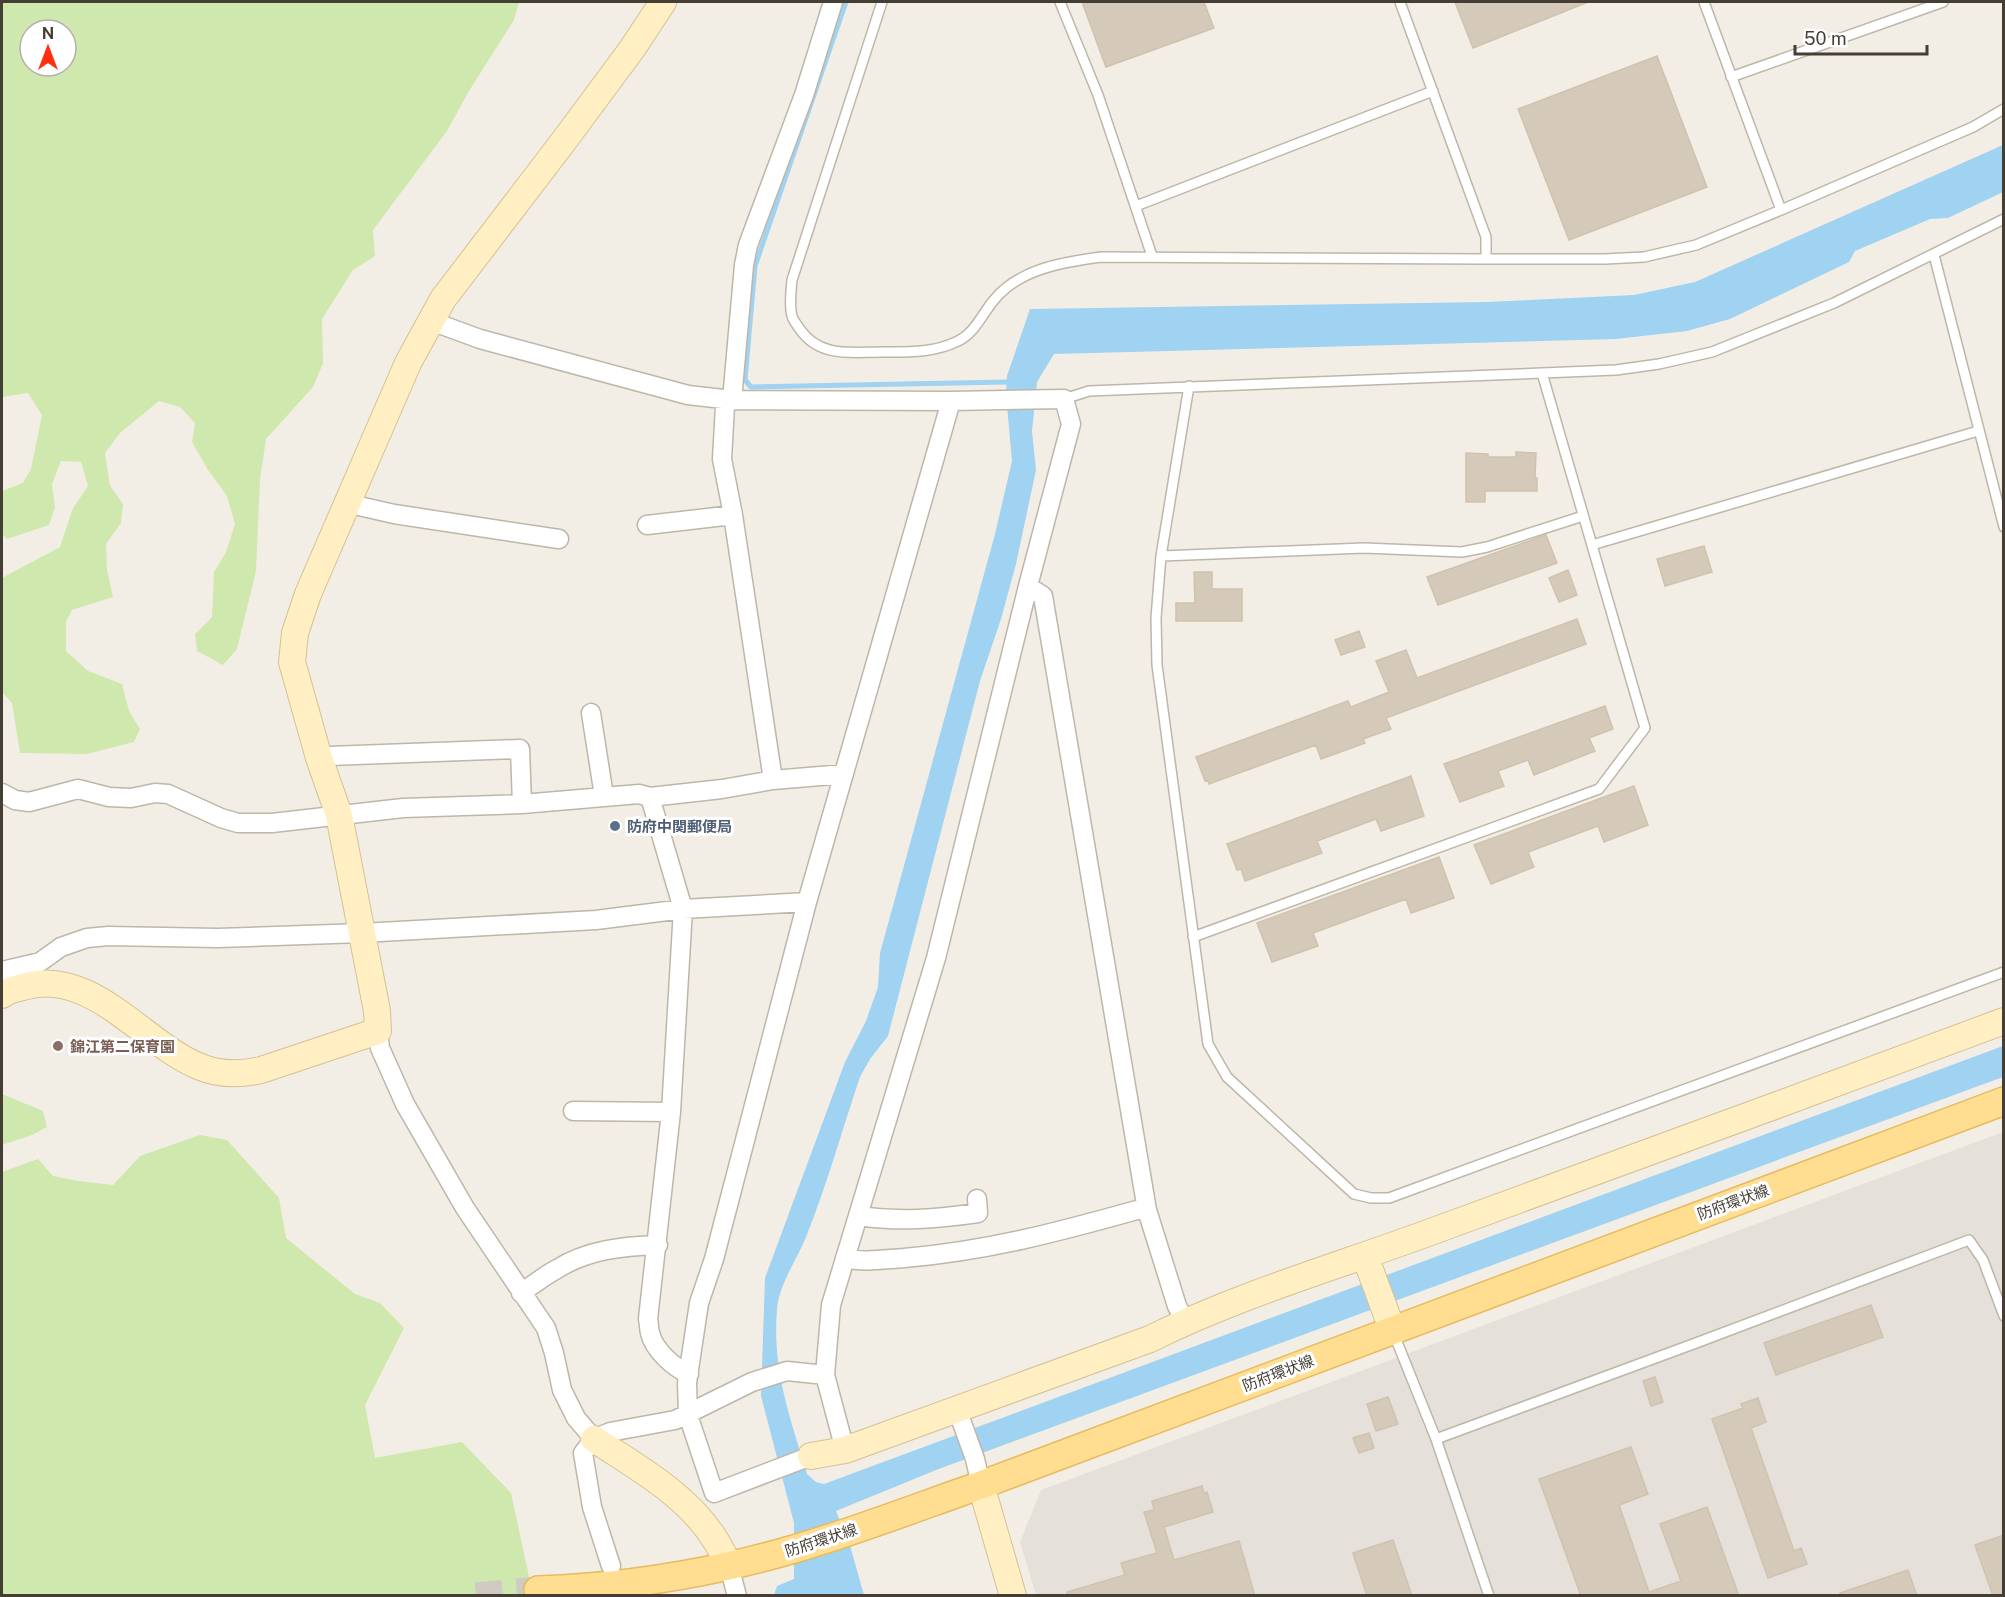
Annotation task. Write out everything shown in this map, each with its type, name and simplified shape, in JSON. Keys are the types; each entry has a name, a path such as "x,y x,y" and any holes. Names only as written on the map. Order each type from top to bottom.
{"main road":[{"name":"防府環状線","path":"538,1590 594,1588 645,1582 729,1566 789,1551 854,1530 981,1485 2004,1101"}],"street":[{"path":"663,2 632,49 443,299 408,363 308,594 295,633 292,662 319,758 339,815 377,1011 380,1048 405,1104 465,1208 546,1328 562,1390 576,1418 594,1439 651,1476 674,1494 704,1524 729,1566 737,1596"},
{"path":"773,780 733,515 722,459 724,406 732,400 744,264 748,245 804,94 833,2"},
{"path":"431,321 480,339 688,395 732,400 1064,399 1071,424 1028,586 936,958 831,1305 825,1375 845,1450"},
{"path":"951,401 807,902 714,1259 699,1302 689,1374 688,1414 714,1493 811,1456 845,1450 959,1412 1150,1339 1185,1321 1367,1260 2004,1021"},
{"path":"346,503 394,514 559,538"},
{"path":"647,525 733,515"},
{"path":"1028,586 1043,596 1148,1210 1177,1306 1185,1321"},
{"path":"591,713 604,796"},
{"path":"319,758 520,748 522,804"},
{"path":"2,794 15,800 29,802 78,789 110,797 132,798 155,793 168,794 221,818 238,823 272,823 403,808 522,804 639,794 650,797 722,789 773,780 844,774"},
{"path":"650,797 683,909 671,1112 648,1319 650,1334 656,1346 678,1370 689,1374"},
{"path":"2,971 40,962 61,947 87,938 108,936 218,938 362,933 596,920 683,909 807,902"},
{"path":"2,995 35,983 60,984 110,1006 189,1061 218,1072 242,1074 261,1070 378,1030"},
{"path":"573,1111 671,1112"},
{"path":"858,1216 886,1220 927,1220 978,1213 978,1199"},
{"path":"845,1258 851,1260 886,1259 992,1247 1035,1238 1137,1210 1148,1210"},
{"path":"521,1293 558,1268 578,1258 615,1248 658,1245"},
{"path":"1367,1260 1392,1329"},
{"path":"611,1566 592,1507 582,1453 594,1439 610,1432 675,1420 752,1382 787,1371 825,1375"},
{"path":"959,1412 975,1459 1013,1596"}],"lane":[{"path":"882,2 792,280 792,317 811,342 827,351 918,352 937,349 959,341 973,330 994,299 1013,281 1071,261 1091,258 1152,256 1605,259 1644,257 1696,244 1781,210 1973,127 2004,109"},
{"path":"1060,2 1098,95 1152,256"},
{"path":"1400,2 1486,237 1486,259"},
{"path":"1704,2 1781,210"},
{"path":"1731,77 1944,2"},
{"path":"1136,206 1433,91"},
{"path":"1064,399 1089,391 1616,370 1659,364 1712,352 1834,303 2004,219"},
{"path":"1934,255 2004,527"},
{"path":"1193,937 1599,789 1645,728 1542,373"},
{"path":"1189,386 1161,556 1155,618 1157,665 1208,1044 1227,1077 1354,1194 1371,1198 1389,1198 2004,972"},
{"path":"1592,545 1978,431"},
{"path":"1161,556 1364,548 1462,552 1487,547 1583,516"},
{"path":"1436,1439 1969,1240 1983,1260 2004,1316"},
{"path":"1392,1329 1436,1439 1490,1596"}],"shaded area":[{"path":"2003,1132 2003,1595 1036,1595 1020,1542 1041,1490"}],"green space":[{"path":"2,2 519,2 514,20 469,91 447,131 373,230 375,256 353,270 322,319 323,363 313,387 266,439 260,479 256,571 237,649 223,665 197,651 195,634 212,617 214,572 226,552 235,524 227,496 208,470 192,442 195,423 180,407 159,401 120,433 105,453 110,486 123,504 121,523 106,544 107,569 113,597 72,610 66,622 66,651 88,671 122,684 129,711 140,729 134,742 87,754 20,753 12,703 2,692 2,578 60,547 73,508 88,486 81,462 61,461 52,484 55,507 49,525 7,539 2,534 2,491 23,483 31,469 42,415 28,393 2,397"},
{"path":"2,1094 43,1111 47,1127 32,1135 2,1145"},
{"path":"200,1135 227,1140 279,1198 286,1238 355,1294 380,1303 404,1328 365,1405 375,1458 462,1442 511,1493 533,1595 2,1596 2,1172 38,1159 53,1176 113,1185 140,1156"}],"water":[{"path":"2003,145 2003,192 1948,218 1930,219 1855,251 1849,262 1730,319 1687,331 1616,339 1054,354 1037,382 1032,431 1036,470 1016,564 1001,619 980,681 888,1036 870,1059 860,1077 814,1217 778,1300 776,1332 780,1373 807,1474 816,1482 824,1484 2003,1046 2003,1077 936,1470 836,1511 849,1542 864,1595 774,1595 777,1586 794,1579 794,1523 761,1396 765,1278 845,1062 866,1021 878,987 880,953 995,534 1012,461 1006,395 1007,376 1030,309 1487,302 1634,295 1695,282"}],"building":[{"path":"1082,2 1204,2 1214,28 1106,67"},
{"path":"1455,2 1588,2 1473,48"},
{"path":"1657,56 1707,187 1569,240 1518,109"},
{"path":"1516,452 1536,453 1537,491 1485,491 1485,502 1466,502 1466,453 1488,454 1488,457 1516,457"},
{"path":"1546,535 1557,563 1438,605 1427,577"},
{"path":"1704,546 1712,572 1665,586 1657,559"},
{"path":"1568,570 1577,595 1559,602 1549,578"},
{"path":"1194,572 1212,572 1212,589 1242,589 1242,621 1176,621 1176,603 1195,603"},
{"path":"1577,619 1586,644 1386,718 1391,729 1363,739 1365,743 1321,759 1316,745 1209,784 1208,780 1205,781 1196,757 1348,701 1351,707 1389,692 1376,661 1406,650 1417,678"},
{"path":"1359,631 1365,647 1341,655 1335,640"},
{"path":"1605,706 1613,729 1589,738 1595,751 1534,775 1528,760 1498,771 1504,786 1460,802 1444,764"},
{"path":"1411,776 1424,816 1381,831 1376,819 1317,841 1322,853 1245,881 1241,869 1237,870 1227,844"},
{"path":"1634,786 1648,825 1604,842 1598,826 1528,852 1534,867 1491,884 1474,845"},
{"path":"1439,857 1454,898 1411,913 1406,899 1313,933 1318,946 1272,962 1257,923"},
{"path":"1871,1305 1883,1337 1776,1375 1764,1343"},
{"path":"1655,1377 1663,1402 1651,1406 1643,1381"},
{"path":"1388,1397 1398,1424 1376,1431 1367,1404"},
{"path":"1758,1398 1766,1422 1751,1428 1794,1551 1801,1548 1807,1564 1768,1578 1712,1419 1743,1408 1741,1404"},
{"path":"1369,1433 1374,1448 1359,1453 1353,1438"},
{"path":"1631,1447 1648,1494 1619,1505 1649,1592 1681,1581 1660,1524 1707,1507 1739,1596 1581,1596 1539,1479"},
{"path":"1202,1486 1204,1494 1207,1492 1213,1512 1164,1527 1174,1560 1239,1541 1255,1596 1067,1596 1067,1592 1125,1575 1121,1563 1157,1553 1144,1512 1154,1510 1152,1501"},
{"path":"2004,1535 2004,1596 1993,1596 1975,1545"},
{"path":"1393,1540 1412,1596 1367,1596 1353,1553"},
{"path":"1908,1570 1917,1596 1840,1596 1840,1593"}],"waterway":[{"path":"846,2 755,266 745,380 751,387 1007,382"}],"tunnel":[{"path":"476,1596 538,1590"}],"place":[{"name":"防府中関郵便局","path":"615,826"},
{"name":"錦江第二保育園","path":"58,1046"}]}
